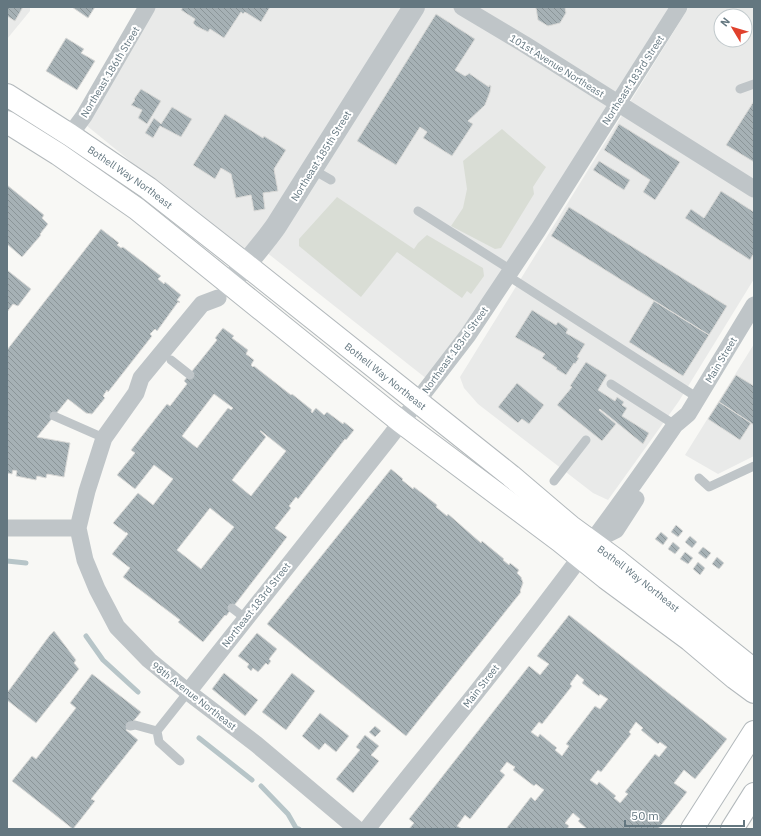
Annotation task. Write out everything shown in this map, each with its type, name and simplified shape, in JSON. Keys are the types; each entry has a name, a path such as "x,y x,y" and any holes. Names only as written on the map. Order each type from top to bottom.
{"main road":[{"name":"Bothell Way Northeast","path":"7,95 70,135 148,188 417,401 571,526 586,550 690,640 754,692"},
{"name":"Bothell Way Northeast","path":"7,122 58,154 137,210 224,291 560,541 586,550 754,670"},
{"path":"692,829 754,732"},
{"path":"732,829 754,794"}],"street":[{"name":"Northeast 186th Street","path":"70,135 84,116 130,39 147,7"},
{"name":"Northeast 185th Street","path":"136,393 149,386 172,360 245,264 261,248 414,7"},
{"name":"101st Avenue Northeast","path":"462,7 754,189"},
{"name":"Northeast 183rd Street","path":"188,692 238,613 400,422 468,335 510,273 679,7"},
{"name":"Northeast 185th Street","path":"78,528 87,491 104,438 136,393 141,378 199,307 224,291"},
{"name":"Main Street","path":"367,829 475,695 586,550 616,530 684,430 682,420 698,398 754,305"},
{"path":"7,528 78,528"},
{"name":"98th Avenue Northeast","path":"78,528 85,560 97,589 118,627 149,660 256,744 357,829"}],"lane":[{"path":"740,89 754,84"},
{"path":"312,169 331,180"},
{"path":"418,211 698,398"},
{"path":"172,360 190,375"},
{"path":"611,384 682,420"},
{"path":"54,416 104,438"},
{"path":"554,481 586,440"},
{"path":"699,478 709,487 754,466"},
{"path":"180,761 159,742 157,731 188,692"},
{"path":"130,726 135,725 157,731"}],"shaded area":[{"path":"7,7 30,7 30,11 7,39"},
{"path":"147,7 679,7 432,383 261,248 248,257 81,121"},
{"path":"689,7 754,7 754,279 679,401 608,500 593,493 478,404 464,388 460,377"},
{"path":"502,129 546,167 533,187 534,194 501,248 495,249 451,226 463,208 467,189 463,161"},
{"path":"337,197 414,249 427,235 483,268 484,276 471,294 467,291 462,298 397,252 361,297 299,246 299,239"},
{"path":"754,344 754,456 718,474 685,455"}],"building":[{"path":"7,7 23,7 15,21 7,16"},
{"path":"72,7 95,7 88,18"},
{"path":"183,7 270,7 261,22 245,12 243,14 241,12 224,38 210,29 208,32 196,26 193,23 195,19 181,10"},
{"path":"534,7 565,7 566,13 560,23 548,26 538,20 536,8"},
{"path":"436,14 475,39 455,70 465,76 470,73 489,87 489,85 491,86 490,92 485,105 468,121 473,124 452,156 423,138 427,132 420,127 396,165 357,141"},
{"path":"66,38 84,49 81,53 95,61 77,90 46,71"},
{"path":"141,89 161,101 147,124 138,118 142,110 131,105"},
{"path":"754,101 754,162 726,145"},
{"path":"172,107 192,119 181,137 160,126 153,138 145,133 154,118 161,124"},
{"path":"225,114 263,138 264,136 286,150 274,169 278,191 263,193 265,209 254,211 251,195 236,198 231,174 221,168 215,179 193,165"},
{"path":"619,124 680,162 655,200 643,192 650,180 604,150"},
{"path":"599,161 630,180 624,190 593,170"},
{"path":"7,185 44,215 42,218 48,224 40,234 41,235 22,257 7,244"},
{"path":"721,191 754,212 754,253 750,260 685,218 691,209 704,218"},
{"path":"569,207 727,306 709,335 551,236"},
{"path":"101,229 119,243 117,245 121,248 123,247 161,276 158,279 164,284 165,282 181,295 177,300 180,302 178,302 157,331 155,329 150,334 152,336 108,392 107,390 103,396 105,398 92,414 86,413 68,399 37,437 70,443 64,477 47,474 46,478 37,476 36,480 16,476 17,471 13,470 12,474 7,473 7,350"},
{"path":"7,270 31,289 18,306 13,304 7,312"},
{"path":"654,301 709,335 683,376 629,342"},
{"path":"532,310 556,325 558,322 568,329 566,333 585,344 577,357 579,358 566,375 542,358 545,354 515,337"},
{"path":"223,328 234,336 232,338 248,350 246,354 254,360 251,365 253,367 254,366 291,395 292,394 312,410 312,413 316,408 324,415 327,412 354,430 346,440 345,439 298,499 296,497 289,506 291,508 275,528 287,537 226,616 225,615 203,642 178,622 180,620 123,577 130,568 112,554 128,534 113,523 138,493 153,505 173,479 154,465 135,489 117,475 135,453 131,450 167,404 170,406 187,384 184,381 217,340 215,338","holes":["214,394 233,408 231,410 228,408 197,448 182,436","260,431 286,451 251,496 232,480 266,437","210,508 234,527 201,569 177,550"]},
{"path":"586,362 607,375 598,390 615,401 617,397 624,402 622,405 627,408 622,416 649,433 643,444 600,409 599,410 616,424 602,441 557,405 572,387 570,386"},
{"path":"736,375 754,386 754,425 719,402"},
{"path":"517,383 544,405 529,424 522,419 518,423 498,407"},
{"path":"719,402 751,423 740,440 708,419"},
{"path":"391,469 403,479 402,480 413,489 414,487 437,505 436,507 447,516 448,514 481,543 482,541 509,565 510,563 519,570 517,573 521,577 523,583 521,592 406,736 267,624"},
{"path":"676,525 683,531 678,537 671,532"},
{"path":"661,532 668,538 663,545 655,539"},
{"path":"690,536 697,542 692,548 685,542"},
{"path":"673,542 680,548 675,554 668,549"},
{"path":"703,547 711,553 706,559 698,553"},
{"path":"685,552 693,558 688,564 680,559"},
{"path":"717,557 724,563 719,569 712,564"},
{"path":"698,562 705,568 700,575 693,569"},
{"path":"569,615 727,739 695,779 684,770 674,783 687,792 658,829 587,829 578,821 580,819 573,813 565,823 569,826 567,829 506,829 531,797 535,801 544,790 536,784 534,786 513,770 515,767 507,762 500,771 505,775 470,819 465,815 457,826 462,829 409,829 414,823 409,819 529,666 540,675 549,664 537,656","holes":["577,674 584,680 582,683 599,696 600,694 608,699 600,709 595,706 566,744 569,746 562,756 555,750 557,748 540,734 538,737 531,732 539,722 542,724 572,686 570,684","636,722 643,728 641,730 658,744 660,742 667,747 659,757 655,754 625,792 628,794 620,803 614,798 616,796 599,782 597,785 590,780 598,770 601,772 631,734 629,732"]},
{"path":"54,631 76,660 74,663 79,669 36,723 7,700 7,693"},
{"path":"257,633 277,649 269,659 271,661 268,665 266,663 258,672 253,668 251,671 247,667 249,664 238,656"},
{"path":"224,673 258,700 245,716 212,689"},
{"path":"292,673 315,691 286,730 262,712"},
{"path":"92,674 141,712 126,730 138,740 91,799 95,801 73,829 12,781 32,756 36,759 76,708 70,703"},
{"path":"320,713 349,736 336,752 325,743 319,750 302,736"},
{"path":"375,726 381,731 375,737 369,732"},
{"path":"365,735 379,746 371,755 379,761 353,793 336,779 360,750 356,747"}],"waterway":[{"path":"7,561 26,563"},
{"path":"86,636 103,660 138,692"},
{"path":"199,738 252,780"},
{"path":"261,786 288,814 296,828 299,829"}]}
